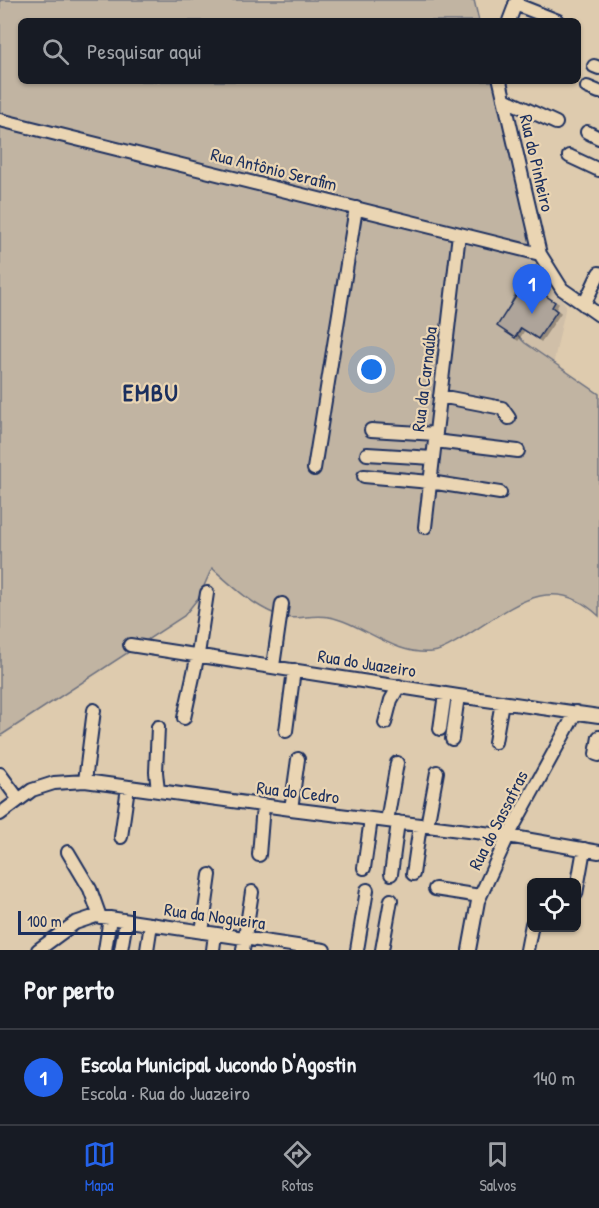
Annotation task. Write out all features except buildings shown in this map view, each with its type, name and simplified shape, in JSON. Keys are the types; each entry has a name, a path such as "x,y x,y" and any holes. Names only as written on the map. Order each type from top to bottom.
{"street":[{"path":"510,18 516,2 551,18"},
{"name":"Rua do Pinheiro","path":"501,84 540,254"},
{"path":"504,99 556,123"},
{"name":"Rua Antônio Serafim","path":"0,120 540,254"},
{"path":"587,132 599,138"},
{"path":"569,156 599,170"},
{"path":"314,469 356,208"},
{"name":"Rua da Carnaúba","path":"425,527 459,234"},
{"path":"540,254 562,289 599,315"},
{"path":"584,306 599,273"},
{"path":"440,396 502,408 509,418"},
{"path":"371,430 518,451"},
{"path":"367,453 433,458"},
{"path":"364,476 430,482 500,493"},
{"path":"184,718 198,654 207,593"},
{"path":"273,666 282,604"},
{"name":"Rua do Juazeiro","path":"130,645 599,716"},
{"path":"286,731 294,670"},
{"path":"385,723 391,700 399,686"},
{"path":"440,729 451,695"},
{"path":"451,695 452,739"},
{"path":"495,742 502,702"},
{"path":"86,781 94,710"},
{"name":"Rua do Sassafras","path":"469,950 480,896 508,836 576,712"},
{"path":"158,728 156,772 158,791"},
{"path":"599,737 596,754 599,755"},
{"path":"291,809 298,759"},
{"path":"391,874 397,763"},
{"path":"413,874 437,772"},
{"path":"0,774 19,800"},
{"name":"Rua do Cedro","path":"0,813 32,790 54,783 86,781 263,806 508,836 599,852"},
{"path":"121,837 128,787"},
{"path":"259,855 263,806"},
{"path":"364,868 371,819"},
{"path":"579,878 584,849"},
{"path":"68,852 105,917 105,950"},
{"path":"210,875 208,933 213,950"},
{"path":"435,889 480,896"},
{"path":"357,950 367,890"},
{"path":"244,944 252,892"},
{"path":"382,950 391,900"},
{"name":"Rua da Nogueira","path":"38,950 85,918 105,917 208,933 244,944 317,949"},
{"path":"121,950 126,921"},
{"path":"147,950 151,924"},
{"path":"527,950 530,932"}],"shaded area":[{"path":"0,0 474,0 478,18 18,18 18,84 496,84 541,259 512,300 510,321 525,343 599,394 599,616 581,602 563,596 545,595 528,599 512,607 443,649 418,652 391,644 341,620 322,616 282,617 250,600 212,568 199,597 184,616 0,736"},
{"path":"535,261 546,281 566,305 552,370 497,326"}],"place":[{"name":"Escola Municipal Jucondo D'Agostin","path":"532,314"}],"district":[{"name":"EMBU","path":"151,392"}]}
